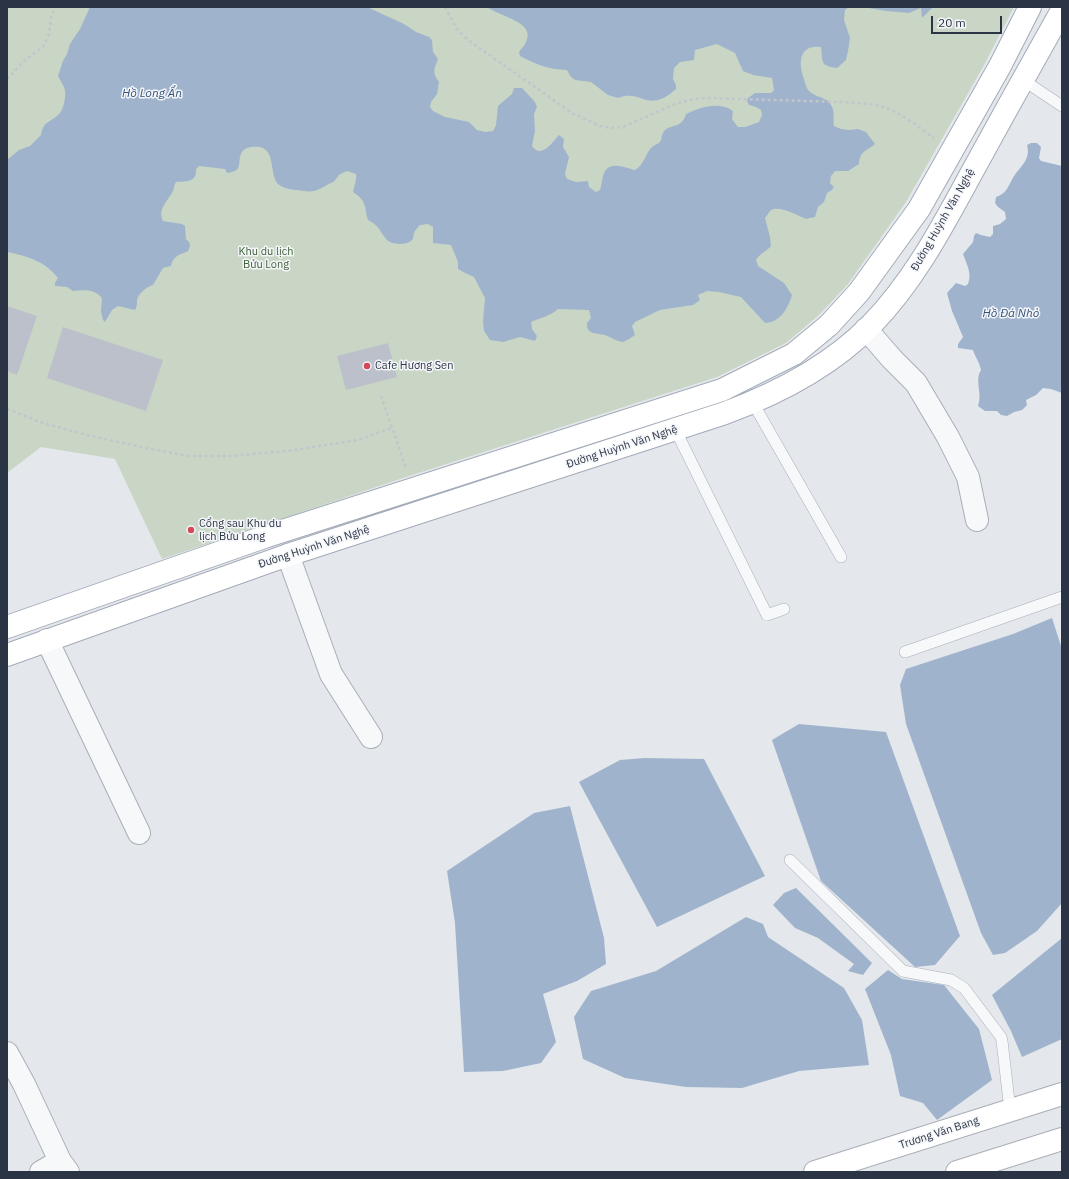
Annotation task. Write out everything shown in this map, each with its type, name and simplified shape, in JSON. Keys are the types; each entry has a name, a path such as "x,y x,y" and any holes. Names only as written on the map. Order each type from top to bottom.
{"main road":[{"path":"9,622 267,536 722,390 794,354 829,325 859,292 919,209 1000,66 1030,7"},
{"name":"Đường Huỳnh Văn Nghệ","path":"7,654 288,555 753,403 780,390 836,356 866,329 897,296 930,248 1062,10"},
{"name":"Trương Văn Bang","path":"815,1172 1062,1094"},
{"path":"957,1172 1062,1140"}],"street":[{"path":"866,329 916,384 948,437 968,477 977,520"},
{"path":"288,555 331,674 371,736"},
{"path":"47,640 139,833"},
{"path":"7,1054 24,1084 64,1166 41,1172"}],"lane":[{"path":"1023,80 1062,106"},
{"path":"753,403 841,556"},
{"path":"675,429 767,615 784,609"},
{"path":"905,652 1062,598"},
{"path":"790,860 903,971 951,980 964,988 1001,1037 1010,1110"}],"path":[{"path":"7,79 25,60 43,47 49,34 50,18 55,7"},
{"path":"445,7 457,29 468,40 572,113 600,126 611,128 623,127 675,104 704,98 857,103 884,107 906,119 952,150"},
{"path":"381,396 414,489"},
{"path":"7,409 43,423 87,435 141,448 188,456 231,456 288,451 358,440 392,428"}],"green space":[{"name":"Khu du lịch Bửu Long","path":"7,7 1014,7 983,67 906,202 848,284 819,315 786,343 717,377 403,478 162,559 115,459 41,447 7,473"}],"water":[{"name":"Hồ Long Ẩn","path":"90,7 367,7 404,24 432,40 433,52 438,59 435,73 439,82 437,94 431,102 430,107 433,111 445,117 469,122 477,130 485,132 493,131 496,125 498,106 512,94 514,88 522,88 535,102 537,107 534,114 535,131 532,146 535,150 543,150 559,135 564,139 563,147 569,157 565,174 567,179 576,182 588,181 589,187 596,192 600,190 604,173 608,168 611,166 619,166 635,170 638,168 652,147 660,142 662,134 665,130 681,122 686,114 692,111 710,106 722,106 733,111 732,119 738,127 745,127 759,122 762,115 761,110 749,105 747,101 748,98 755,93 771,93 774,90 772,78 753,75 743,71 735,53 717,44 695,50 694,60 680,62 674,68 673,79 676,89 666,96 658,100 651,101 633,96 618,98 608,95 591,82 575,80 571,77 567,70 542,66 520,56 519,52 526,42 528,34 525,28 520,23 487,7 849,7 845,10 844,20 850,38 846,60 837,68 827,66 822,59 821,47 808,48 802,56 802,73 808,90 826,100 831,105 834,126 841,129 858,129 866,132 875,144 862,154 859,164 848,171 835,171 831,176 830,183 834,187 827,193 824,202 818,207 815,217 806,219 788,211 774,209 771,210 765,218 771,246 756,260 758,266 784,283 792,295 783,314 779,318 770,322 765,323 741,297 707,291 698,295 700,300 693,305 660,310 635,322 632,326 635,335 623,342 589,331 587,323 591,318 589,310 558,309 531,322 532,329 537,336 535,341 520,337 503,342 490,340 484,331 483,321 485,298 474,277 458,269 458,262 451,245 433,243 433,227 428,224 420,225 414,232 413,239 409,242 399,244 389,242 378,227 368,220 363,201 353,192 356,174 347,171 340,174 333,182 314,191 293,190 282,187 278,184 275,180 268,153 265,149 255,147 246,148 242,152 238,168 232,172 227,173 225,169 199,166 196,169 196,174 193,179 176,182 173,191 161,213 163,221 182,224 185,226 186,239 190,246 188,251 175,258 171,266 163,268 153,285 145,289 139,295 135,310 118,306 112,310 105,322 101,311 102,298 99,295 89,291 73,291 67,287 55,286 58,278 47,267 22,255 7,252 7,160 19,150 30,146 41,135 43,127 61,112 64,105 65,90 58,76 70,44 80,29"},
{"path":"863,7 933,7 922,18 921,8 909,13"},
{"name":"Hồ Đá Nhỏ","path":"1037,143 1041,147 1039,158 1041,161 1062,166 1062,393 1043,388 1036,395 1026,400 1027,405 1022,410 1007,416 1001,415 997,411 985,411 978,406 980,396 978,378 981,370 973,350 958,348 958,344 963,337 952,311 947,293 956,283 965,286 968,284 969,273 963,254 973,242 976,233 990,237 993,234 993,226 1000,224 1006,219 1005,212 995,203 996,197 1003,194 1025,162 1028,154 1027,145"},
{"path":"1052,618 1062,649 1062,903 1037,931 1005,953 993,955 981,933 906,724 900,685 906,669 1013,634"},
{"path":"799,724 886,732 960,936 935,965 915,967 821,881 772,740"},
{"path":"645,758 704,759 765,876 657,927 579,782 620,760"},
{"path":"570,806 604,938 606,964 577,981 543,994 556,1042 541,1063 503,1071 464,1072 455,923 447,871 534,813"},
{"path":"796,888 872,963 863,975 848,971 854,964 818,938 795,928 773,905 784,893"},
{"path":"746,917 763,924 768,937 844,988 862,1020 869,1065 799,1071 742,1088 686,1087 625,1078 583,1059 574,1017 591,991 656,971"},
{"path":"1062,938 1062,1039 1022,1057 1011,1031 992,995"},
{"path":"888,970 902,979 944,985 979,1029 992,1080 937,1120 923,1103 900,1096 891,1055 865,989"}],"building":[{"path":"7,306 37,316 17,375 7,371"},
{"path":"63,327 163,360 146,411 47,378"},
{"name":"Cafe Hương Sen","path":"388,343 397,377 346,390 337,356"}],"place":[{"name":"Cafe Hương Sen","path":"367,366"},
{"name":"Cổng sau Khu du lịch Bửu Long","path":"191,530"}]}
